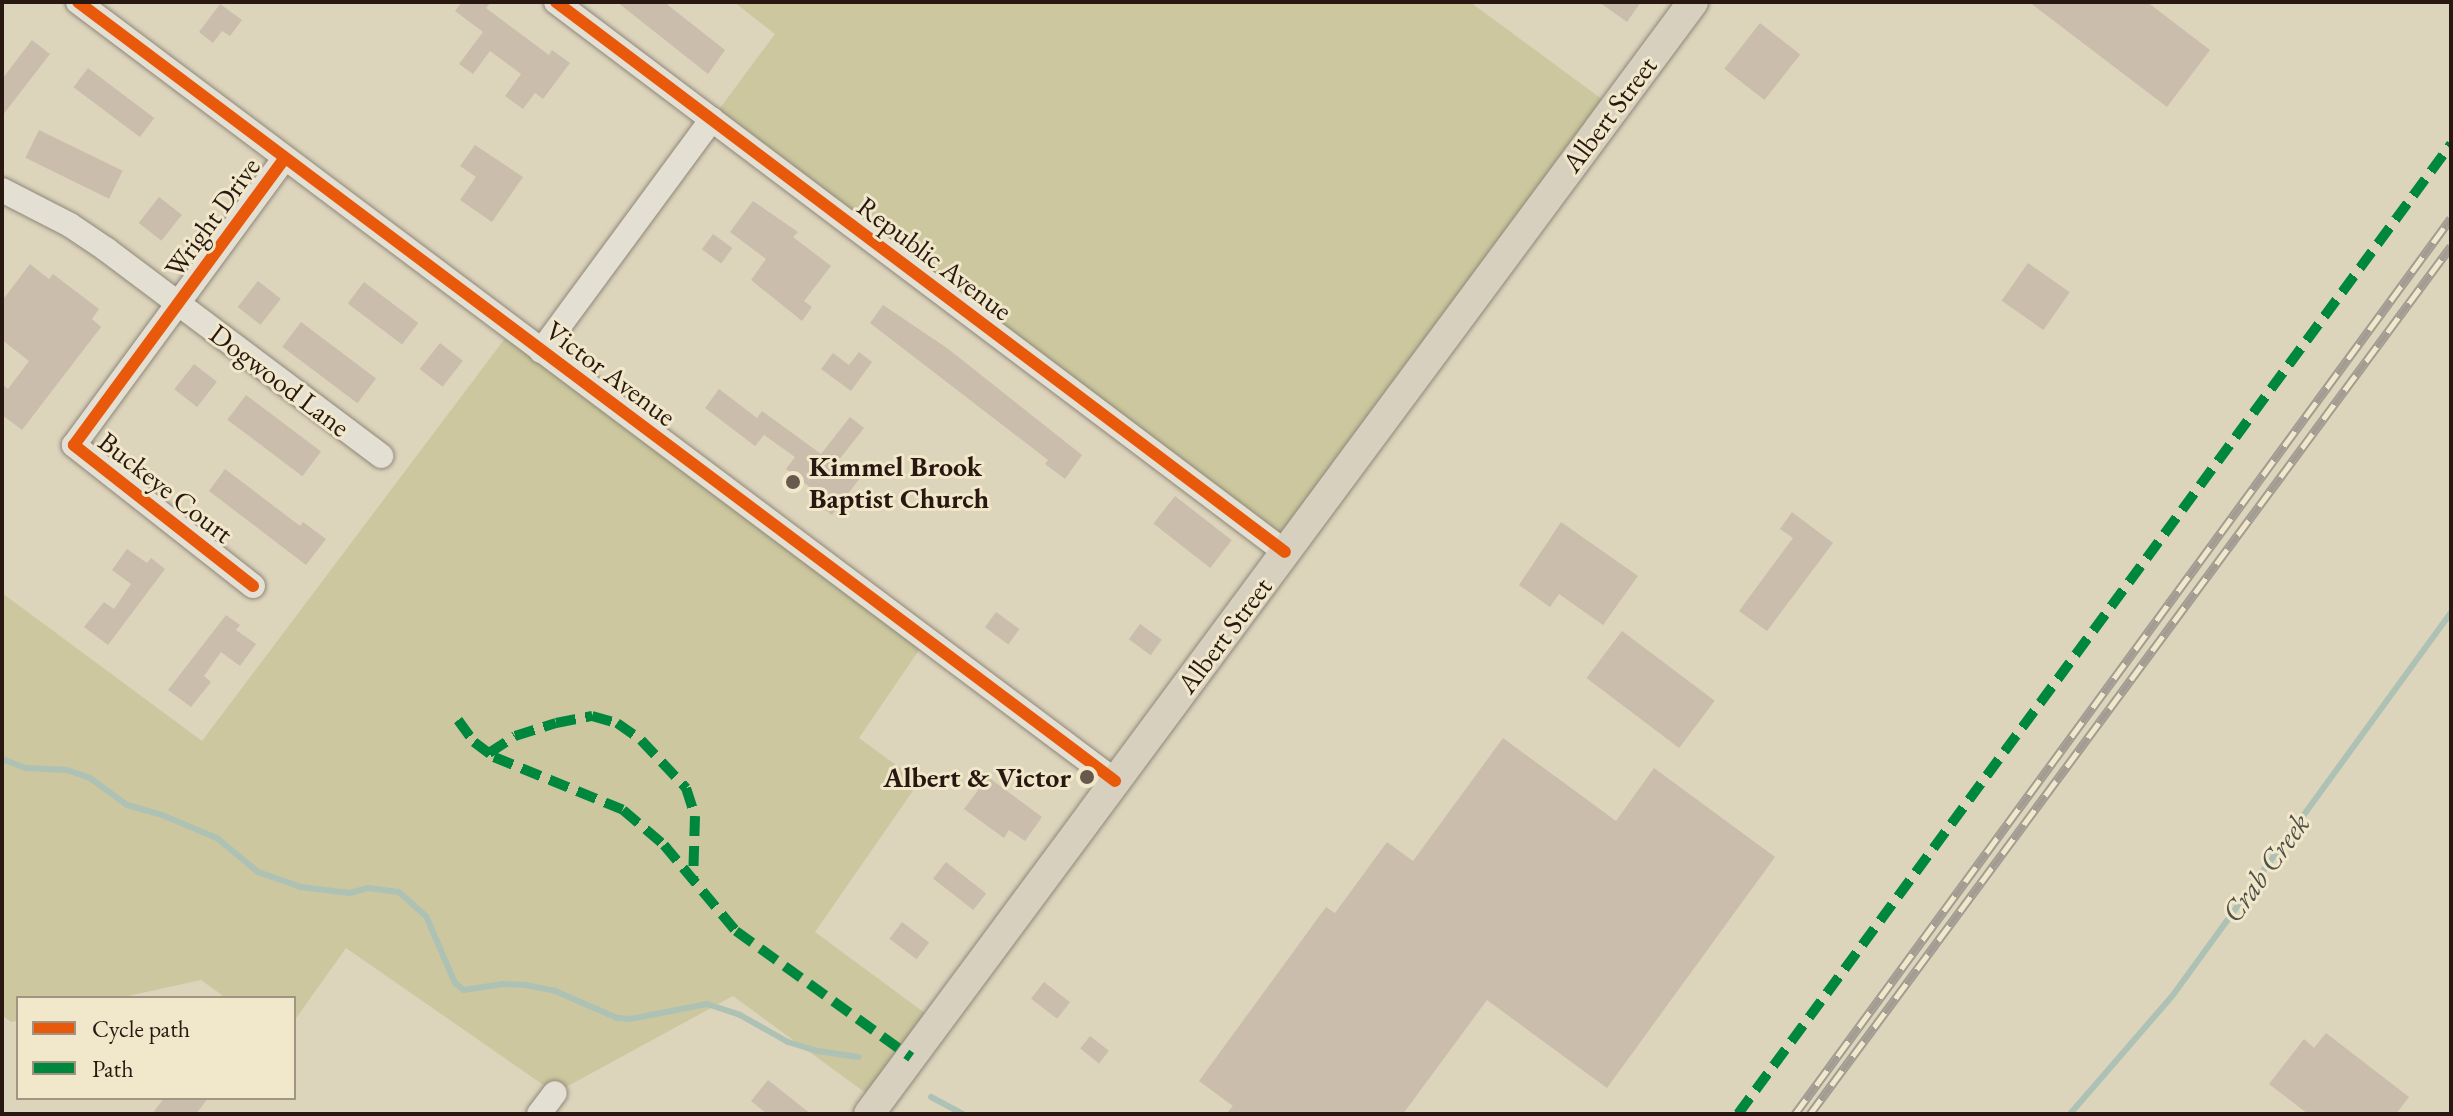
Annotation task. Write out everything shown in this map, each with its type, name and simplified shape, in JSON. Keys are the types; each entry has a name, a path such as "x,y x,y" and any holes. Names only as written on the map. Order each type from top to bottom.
{"main road":[{"name":"Albert Street","path":"869,1114 1693,2"}],"street":[{"name":"Republic Avenue","path":"556,2 1285,552"},
{"name":"Victor Avenue","path":"93,7 284,159 1115,781"},
{"path":"541,351 712,119"},
{"name":"Wright Drive","path":"2,190 70,225 178,303 284,159"},
{"name":"Dogwood Lane","path":"178,303 381,456"},
{"name":"Buckeye Court","path":"178,303 74,445 253,586"},
{"path":"539,1114 555,1093"}],"shaded area":[{"path":"734,2 1470,2 1614,108 1285,552 712,119 775,34"},
{"path":"512,329 926,640 859,738 919,782 815,932 937,1022 878,1102 733,996 555,1093 346,948 296,1018 296,996 223,996 201,980 128,996 16,996 16,1021 11,1022 2,1015 2,593 202,741"}],"building":[{"path":"462,2 491,2 486,8 549,55 552,50 570,63 543,99 535,93 523,109 505,96 521,74 490,51 473,74 459,64 483,32 455,11"},
{"path":"617,2 664,2 725,50 708,74"},
{"path":"1599,2 1641,2 1627,22"},
{"path":"2029,2 2147,2 2210,50 2167,107"},
{"path":"220,4 242,20 230,36 222,31 213,43 199,32"},
{"path":"1760,23 1800,54 1764,100 1724,69"},
{"path":"32,40 50,54 2,116 2,79"},
{"path":"88,68 154,118 140,137 74,87"},
{"path":"39,130 123,171 109,199 25,158"},
{"path":"475,145 523,177 492,222 460,200 476,177 460,166"},
{"path":"159,197 182,215 162,241 139,223"},
{"path":"753,201 798,232 793,237 831,266 804,301 812,307 802,321 751,280 766,259 730,232"},
{"path":"713,234 732,248 721,263 702,249"},
{"path":"2028,263 2070,292 2043,330 2002,301"},
{"path":"30,264 49,279 53,274 99,309 92,319 101,327 22,430 2,415 2,384 8,389 29,361 2,340 2,301"},
{"path":"258,281 281,299 261,325 238,307"},
{"path":"364,282 418,323 402,344 348,304"},
{"path":"883,305 947,348 1082,455 1065,479 1045,464 1048,460 870,323"},
{"path":"301,322 376,379 357,403 282,347"},
{"path":"440,343 463,361 443,387 420,369"},
{"path":"859,352 872,362 851,391 821,369 833,353 849,365"},
{"path":"194,364 217,382 197,407 174,389"},
{"path":"719,389 757,418 762,411 821,454 850,417 864,428 838,461 860,478 832,515 810,499 815,491 786,469 795,457 764,435 755,446 705,408"},
{"path":"246,395 321,452 302,476 227,420"},
{"path":"225,469 300,526 303,522 326,539 306,565 209,491"},
{"path":"1175,496 1232,540 1210,568 1153,524"},
{"path":"1792,512 1833,543 1767,631 1739,611 1793,538 1780,529"},
{"path":"1561,522 1638,576 1603,625 1559,594 1550,607 1519,585"},
{"path":"127,549 147,563 151,558 165,569 108,645 84,627 104,602 114,609 131,584 112,570"},
{"path":"996,612 1019,629 1008,644 985,627"},
{"path":"226,615 240,625 236,630 256,644 240,666 221,652 204,676 211,682 191,707 168,690"},
{"path":"1140,624 1162,640 1151,655 1129,639"},
{"path":"1622,631 1715,701 1679,748 1586,678"},
{"path":"1503,738 1616,821 1654,768 1775,857 1607,1088 1487,1000 1403,1114 1226,1114 1233,1106 1199,1081 1326,907 1335,913 1387,842 1413,861"},
{"path":"988,777 1042,817 1025,841 1009,830 1004,838 964,809"},
{"path":"946,862 986,893 973,910 933,879"},
{"path":"902,922 929,942 917,959 889,939"},
{"path":"1044,982 1070,1002 1057,1019 1031,999"},
{"path":"2326,1033 2409,1097 2396,1114 2308,1114 2269,1084 2304,1039 2314,1048"},
{"path":"1090,1036 1109,1051 1099,1063 1080,1049"},
{"path":"768,1080 811,1114 767,1114 751,1101"},
{"path":"162,1100 206,1100 196,1114 152,1114"}],"waterway":[{"name":"Crab Creek","path":"2070,1114 2173,995 2451,613"},
{"path":"2,759 26,768 67,770 90,778 127,805 162,815 217,838 258,872 301,887 350,893 367,888 399,892 426,916 455,983 464,990 504,984 525,985 555,991 617,1018 630,1019 707,1004 740,1015 788,1042 818,1051 859,1057"},
{"path":"931,1097 963,1114"}],"railway":[{"path":"1795,1114 2451,218"},
{"path":"1810,1114 2451,246"}],"marked path":[{"path":"1738,1114 2451,144"},
{"path":"489,753 515,736 556,723 592,716 617,723 641,740 686,788 695,816 693,882"},
{"path":"458,720 474,742 494,757 623,810 664,845 736,931 911,1057"}],"cycle path":[{"path":"78,2 1115,781"},
{"path":"556,2 1285,552"},
{"path":"253,586 74,445 284,159"}],"place":[{"name":"Kimmel Brook Baptist Church","path":"793,482"},
{"name":"Albert & Victor","path":"1087,777"}]}
